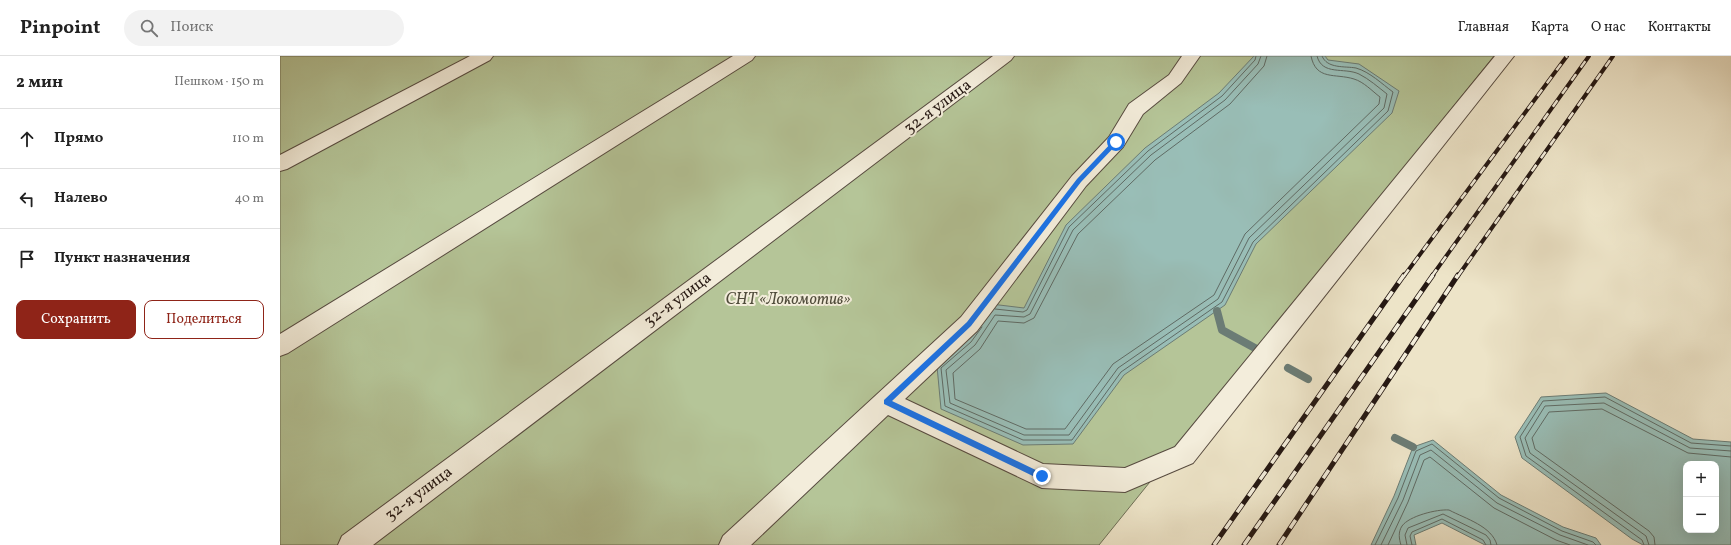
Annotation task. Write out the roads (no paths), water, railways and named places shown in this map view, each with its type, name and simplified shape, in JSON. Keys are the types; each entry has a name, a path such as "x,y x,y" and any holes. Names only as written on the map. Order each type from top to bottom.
{"street":[{"path":"280,164 484,56"},
{"path":"280,346 746,56"},
{"name":"32-я улица","path":"351,545 1005,56"},
{"path":"732,545 969,324 1079,180 1116,142 1136,109 1175,79 1191,56"},
{"path":"886,402 1042,476 1125,480 1184,455 1506,56"}],"water":[{"path":"1254,56 1325,56 1328,60 1359,64 1399,91 1392,113 1256,244 1225,305 1124,375 1073,444 1023,445 941,409 937,366 968,339 991,304 1024,308 1066,225 1145,148 1219,93"},
{"path":"1606,393 1693,439 1731,442 1731,545 1643,545 1632,539 1522,458 1515,437 1541,397"},
{"path":"1433,440 1501,495 1563,527 1596,538 1601,545 1485,545 1442,523 1414,535 1416,545 1371,545 1394,496 1413,447"}],"waterway":[{"path":"1217,311 1222,330 1264,353"},
{"path":"1288,368 1308,379"},
{"path":"1395,438 1413,447"}],"railway":[{"path":"1404,276 1567,56"},
{"path":"1432,276 1589,56"},
{"path":"1458,276 1613,56"},
{"path":"1214,545 1404,275"},
{"path":"1244,545 1433,275"},
{"path":"1279,545 1458,275"}],"park label":[{"name":"СНТ «Локомотив»","path":"788,300"}]}
